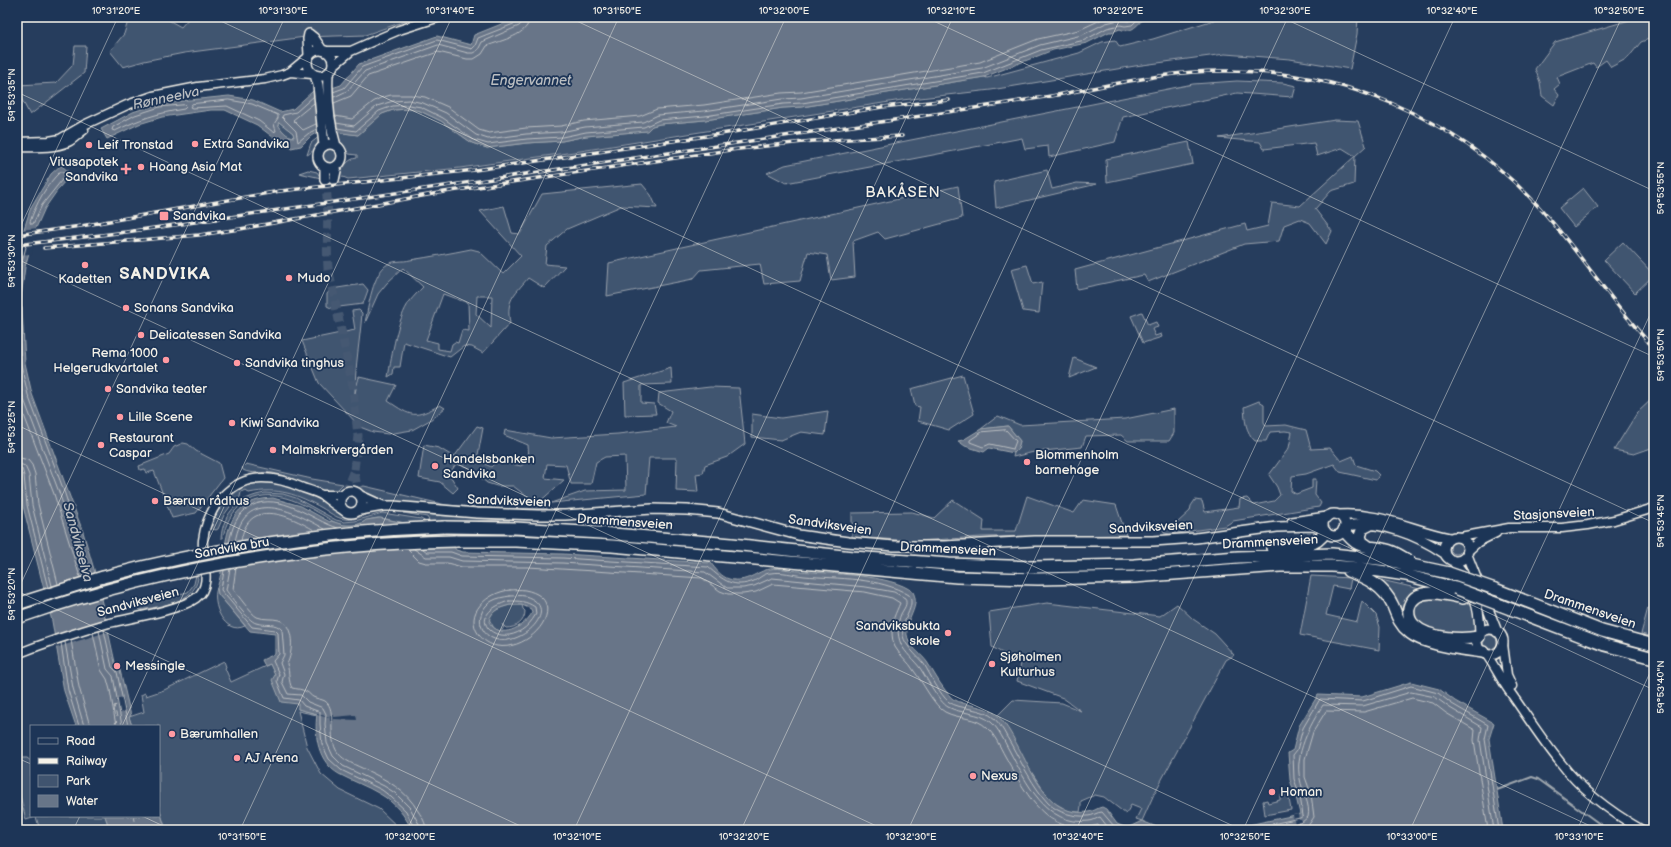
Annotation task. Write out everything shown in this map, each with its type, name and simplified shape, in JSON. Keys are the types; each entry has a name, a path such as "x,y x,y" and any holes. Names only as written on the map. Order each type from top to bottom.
{"highway":[{"path":"1369,525 1363,528 1360,536 1362,542 1369,547"},
{"name":"Drammensveien","path":"444,527 516,528 732,544 853,557 949,564 1034,567 1134,566 1238,557 1332,554 1359,556 1416,565 1449,573 1602,631 1654,645"},
{"name":"Sandvika bru","path":"17,604 116,574 217,550 291,538 444,527"},
{"path":"1344,528 1356,544 1392,552 1416,565"},
{"path":"1238,557 1255,549 1310,545 1320,539 1325,530"},
{"name":"Drammensveien","path":"455,541 516,541 612,546 957,577 1038,579 1134,577 1280,566 1332,566 1359,568 1395,573 1455,588 1502,609 1517,611 1605,644 1654,658"},
{"name":"Sandvika bru","path":"19,618 77,599 139,582 242,560 324,548 400,542 455,541"},
{"path":"1332,566 1356,574 1376,584 1391,601 1401,624 1413,636 1437,643 1484,653"},
{"path":"1479,636 1459,639 1428,633 1413,624 1409,617 1409,610 1412,601 1416,596 1424,593 1444,594 1502,609"}],"main road":[{"path":"17,142 22,145 51,147 69,142 86,129 89,124 127,105 153,96 180,90 265,79 290,72 322,76 351,52 399,30 440,17"},
{"path":"325,166 330,180 337,166 341,162 342,157 340,149 328,136 318,86 314,74 307,66 309,56 309,34 314,38 323,51 332,58 328,84 328,136 318,157 320,162 325,166 330,168 337,166"},
{"path":"290,72 315,51 351,52"},
{"path":"324,146 329,144 336,146"},
{"name":"Sandviksveien","path":"17,654 89,629 186,603 196,598 200,593 205,580 203,547 205,529 216,505 233,487 250,479 270,477 290,482 322,495 343,495"},
{"path":"355,491 361,496 363,502 360,510 353,514 349,514 343,510 340,502 343,495 355,491"},
{"name":"Sandviksveien","path":"322,495 328,501 343,510"},
{"name":"Sandviksveien","path":"361,496 383,506"},
{"name":"Sandviksveien","path":"360,510 383,506 477,513 545,515 667,509 693,510 728,516 798,535 848,542 894,546 944,546 1054,541 1138,542 1221,535 1277,527 1312,526 1325,530"},
{"name":"Stasjonsveien","path":"1460,537 1518,527 1562,528 1588,525 1614,520 1654,508"},
{"path":"1518,702 1507,675 1502,637 1498,632 1467,553 1467,542 1460,537 1454,536 1449,538 1380,518 1355,515 1332,515 1327,517 1324,521 1325,530 1329,535 1336,536 1344,528 1357,524 1369,525 1411,536 1432,545 1452,560 1476,599 1480,615 1478,645 1498,670 1510,692 1546,744 1571,774 1609,809 1642,830"},
{"path":"1338,515 1343,519 1344,528"},
{"name":"Sandviksveien","path":"1277,527 1298,521 1327,517"},
{"name":"Stasjonsveien","path":"1467,553 1478,542 1502,530"},
{"path":"1444,554 1444,545 1449,538"},
{"path":"1452,560 1460,560 1467,553"},
{"path":"1479,636 1484,631 1489,629 1498,632"},
{"path":"1484,653 1492,655 1498,652 1503,644"}],"green space":[{"path":"150,17 163,17 181,27 190,17 417,17 365,35 305,37 184,53 123,67 110,51 124,34 128,21"},
{"path":"1218,17 1358,17 1357,34 1350,69 1290,59 1225,54 1135,66 991,90 902,100 574,152 460,168 348,179 343,177 338,179 347,163 350,160 357,158 357,155 349,154 338,138 337,132 358,135 382,114 393,110 409,109 420,111 441,121 472,143 487,148 527,143 562,141 586,136 646,131 652,126 660,124 705,120 783,108 802,107 984,77 987,78 1079,53 1102,42 1115,40 1120,47 1153,39 1217,19"},
{"path":"1640,17 1654,17 1654,37 1641,42 1628,58 1611,67 1606,60 1596,67 1593,63 1557,77 1560,84 1554,89 1559,95 1554,105 1542,96 1540,82 1535,69 1555,42"},
{"path":"75,46 86,46 84,73 30,115 21,98 18,85 56,83 73,65"},
{"path":"1237,81 1283,83 1296,86 1293,97 1237,93 1123,117 1115,142 1049,157 1048,146 1025,149 1022,138 786,183 767,173 785,165 1193,84"},
{"path":"1335,120 1358,121 1366,146 1355,156 1342,148 1317,156 1314,143 1264,149 1260,142 1219,138"},
{"path":"279,122 293,133 294,137 286,135 277,124"},
{"path":"320,136 316,147 307,155 311,143"},
{"path":"1189,142 1193,164 1107,182 1106,159"},
{"path":"330,149 335,151 337,156 335,161 330,163 325,161 323,156 325,151"},
{"path":"1355,156 1354,184 1331,191 1315,209 1332,231 1326,244 1310,223 1300,219 1284,225 1279,241 1244,244 1148,282 1144,275 1077,289 1075,270 1245,224 1247,231 1268,226 1272,203 1300,206"},
{"path":"308,170 317,172 321,178 299,173"},
{"path":"1047,170 1052,189 1077,183 1097,184 996,208 994,182"},
{"path":"642,184 651,195 657,208 621,206 567,229 547,246 545,264 565,266 544,288 528,278 518,289 510,303 510,323 483,353 472,347 464,346 450,357 404,342 400,367 394,367 393,374 388,377 398,327 405,308 423,287 403,268 378,294 365,323 372,291 378,274 383,268 393,262 407,261 471,249 479,251 503,274 521,256 480,211 504,206 512,233 520,234 542,194","holes":["443,294 468,303 469,331 462,330 458,343 455,342 452,344 450,351 438,349 438,343 426,340","477,296 492,296 491,328 476,314"]},
{"path":"958,186 962,218 885,239 878,232 853,241 855,277 831,280 827,255 808,252 800,281 764,284 760,264 701,270 693,279 607,296 609,263"},
{"path":"1583,188 1598,207 1574,227 1559,208"},
{"path":"1623,242 1654,275 1635,293 1604,260"},
{"path":"1027,265 1033,284 1042,282 1039,313 1023,311 1011,269"},
{"path":"363,284 368,290 363,304 331,308 327,306 327,294 331,289"},
{"path":"359,310 362,313 355,393 359,377 396,385 388,401 408,413 424,413 440,405 445,408 430,420 412,430 388,434 373,432 360,427 319,383 302,341 355,330 352,311"},
{"path":"1142,312 1148,325 1156,322 1158,327 1152,329 1155,336 1161,334 1162,337 1143,343 1131,316"},
{"path":"1074,358 1096,367 1069,378"},
{"path":"671,368 672,384 641,385 641,403 654,404 656,414 625,415 624,383"},
{"path":"963,375 974,414 949,430 918,421 920,407 915,406 911,389"},
{"path":"710,387 739,388 745,444 727,457 705,465 703,473 696,474 698,492 676,491 677,458 649,458 646,494 551,503 585,491 626,490 625,456 605,457 596,462 591,484 571,484 566,465 547,464 545,478 564,480 537,504 513,486 497,486 487,483 468,467 456,464 449,474 458,488 453,493 440,482 419,478 424,445 439,448 454,457 477,426 483,428 477,460 491,467 497,461 521,466 529,460 528,445 504,435 505,430 551,438 618,434 676,427 666,423 671,411 658,403 659,393"},
{"path":"1654,397 1654,447 1634,454 1614,450 1637,413"},
{"path":"1259,401 1264,404 1264,422 1266,426 1286,425 1306,430 1311,449 1330,448 1341,461 1353,456 1356,465 1375,471 1379,475 1376,480 1340,472 1334,464 1306,474 1292,476 1291,491 1296,494 1312,488 1312,479 1316,479 1315,495 1321,503 1319,507 1233,521 1225,526 1170,534 1164,533 1163,529 1177,523 1190,511 1195,500 1202,501 1205,512 1239,507 1240,499 1247,498 1254,505 1274,501 1280,495 1277,487 1269,475 1289,448 1292,432 1270,432 1266,441 1255,441 1247,429 1244,407"},
{"path":"1174,409 1174,433 1169,441 1128,441 1121,435 1086,436 1082,447 1034,452 1013,457 1014,453 1018,449 1020,441 1008,426 981,429 998,416 1020,425 1125,419"},
{"path":"828,411 825,435 801,432 781,440 752,437 752,414 781,418"},
{"path":"183,443 188,444 196,451 219,463 223,478 196,513 172,518 154,471 147,473 145,469 140,470 139,466 169,454 174,447"},
{"path":"246,464 312,479 343,484 336,491 320,490 281,475 265,472 254,473 243,470 242,468"},
{"path":"262,482 278,484 301,490 349,518 369,512 371,513 354,519 344,519 335,516 304,499 287,493 278,491 259,491 249,493 245,490 241,492 240,497 232,504 224,515 218,529 213,529 213,523 218,511 233,494 251,484"},
{"path":"364,486 446,505 500,509 547,508 547,512 507,511 404,504 377,498 367,494 363,492 360,487"},
{"path":"265,493 283,494 296,498 336,520 344,522 355,521 382,513 421,519 426,522 405,523 378,518 349,526 339,524 292,500 282,497 263,496 253,498 236,510 227,523 223,538 221,538 225,521 234,507 248,498"},
{"path":"1027,496 1074,513 1083,500 1116,505 1126,535 981,537 916,541 852,537 852,513 912,512 934,518 953,500 984,520 983,531 1016,531"},
{"path":"403,513 510,520 430,522 427,517"},
{"path":"1456,542 1460,544 1462,548 1460,552 1456,554 1452,552 1450,548 1452,544"},
{"path":"196,575 198,578 195,586 184,598 166,605 140,610 139,606 141,603 188,592 194,584"},
{"path":"1311,576 1351,578 1349,589 1333,586 1326,615 1357,622 1362,601 1376,615 1380,627 1379,650 1300,635"},
{"path":"1377,579 1420,589 1411,594 1406,618 1402,619"},
{"path":"217,588 218,594 245,626 238,628 225,622 216,602"},
{"path":"1424,597 1457,600 1474,605 1476,628 1465,634 1457,634 1439,631 1417,623 1412,608"},
{"path":"1047,603 1160,616 1177,604 1193,619 1215,634 1234,655 1226,660 1154,794 1142,821 1136,819 1141,809 1131,805 1126,814 1104,797 1095,795 1081,801 1080,812 1069,811 1051,801 1030,770 1007,729 997,716 1013,700 1062,703 1081,711 1063,698 1017,681 1021,664 992,647 989,612"},
{"path":"510,605 522,605 525,615 522,621 516,626 506,628 502,624 504,627 499,631 494,628 489,619 495,611"},
{"path":"1648,608 1654,609 1654,637 1641,634"},
{"path":"1487,635 1493,635 1497,639 1497,645 1493,649 1487,649 1483,645 1483,639"},
{"path":"224,661 225,668 231,682 270,664 275,675 299,704 298,709 317,714 298,711 307,747 321,774 340,790 379,809 401,830 166,830 160,811 160,725 132,725 129,717 144,712 141,695 145,693 146,696 164,690"},
{"path":"17,758 27,758 30,760 30,817 36,817 26,820 17,783"},
{"path":"1288,793 1291,810 1265,815 1263,801 1267,800 1268,803 1280,800 1280,796 1282,796 1282,794"},
{"path":"36,817 105,817 110,830 40,830"}],"water":[{"name":"Engervannet","path":"519,17 1146,17 1134,28 1128,30 1120,29 1109,32 1087,43 1053,50 984,77 802,107 783,108 705,120 660,124 652,126 647,131 586,136 562,141 527,143 487,148 472,143 441,121 420,111 409,109 393,110 382,114 358,135 327,131 316,133 301,146 291,148 278,141 257,125 225,110 211,110 162,117 139,124 107,139 101,129 133,112 160,103 229,96 253,100 280,112 293,109 313,91 323,91 341,85 359,64 437,36 471,45 474,35","holes":["279,122 293,133 294,137 291,137 283,131 278,124"]},
{"name":"Sandvikselva","path":"61,165 71,174 45,208 36,228 25,267 20,305 22,308 25,363 32,394 83,532 96,576 116,667 119,666 131,716 129,717 132,725 76,725 64,691 52,621 23,506 20,476 17,467 17,251 31,207 51,174"},
{"path":"1008,426 1020,441 1018,449 1014,453 989,448 984,452 965,446 958,441 963,440 981,429"},
{"path":"273,498 301,506 330,522 344,525 361,524 366,520 380,518 419,526 420,542 426,542 427,548 454,547 456,550 463,552 563,554 711,563 724,576 735,580 746,579 765,570 777,568 875,578 903,586 913,592 915,598 915,604 907,628 909,641 927,662 951,697 958,702 987,709 998,716 1008,728 1034,777 1044,792 1056,804 1071,811 1090,812 1102,807 1106,809 1117,824 1127,828 1142,821 1159,828 1239,827 1300,814 1290,780 1288,753 1293,750 1299,726 1318,695 1362,697 1411,682 1439,689 1455,701 1494,723 1489,739 1503,830 412,830 402,814 385,797 339,774 326,763 319,748 317,739 317,714 298,709 298,704 281,702 272,680 275,675 270,664 265,666 262,660 275,654 275,634 250,631 218,594 217,588 221,574 228,530 234,518 242,508 255,501","holes":["510,605 522,605 531,609 532,613 518,627 512,630 499,631 489,622 494,612 499,609"]},
{"path":"160,811 166,830 110,830 105,817 160,817"}],"pier":[{"path":"38,228 31,254 17,255 17,244 21,230"},
{"path":"108,620 110,631 55,648 53,637"},
{"path":"123,697 126,711 120,713 116,699"},
{"path":"317,714 330,717 330,715 333,715 334,717 356,715 357,720 333,719 333,721 330,721 330,718"},
{"path":"1298,814 1299,820 1302,822 1298,822 1299,830 1296,830 1293,815"}],"waterway":[{"path":"1497,790 1532,777 1538,779 1608,830"}],"ferry route":[{"path":"116,725 117,717 114,706 117,705"},
{"path":"133,817 136,830"}],"tunnel":[{"path":"301,17 309,34"},
{"path":"325,180 327,202 328,268 353,387 358,436 354,470 358,493"},
{"path":"345,493 354,470"}],"railway":[{"path":"17,245 126,232 928,115 1051,96 1157,76 1222,71 1265,72 1308,78 1371,95 1432,123 1471,147 1506,175 1539,207 1624,314 1654,348"},
{"path":"17,235 81,226 280,191 475,170 727,133 882,107 949,100"},
{"path":"44,248 199,235 444,192 730,150 813,141 902,136"}],"place":[{"name":"Extra Sandvika","path":"195,144"},
{"name":"Leif Tronstad","path":"89,145"},
{"name":"Hoang Asia Mat","path":"141,167"},
{"name":"Vitusapotek Sandvika","path":"126,169"},
{"name":"Sandvika","path":"164,216"},
{"name":"Kadetten","path":"85,265"},
{"name":"Mudo","path":"289,278"},
{"name":"Sonans Sandvika","path":"126,308"},
{"name":"Delicatessen Sandvika","path":"141,335"},
{"name":"Rema 1000 Helgerudkvartalet","path":"166,360"},
{"name":"Sandvika tinghus","path":"237,363"},
{"name":"Sandvika teater","path":"108,389"},
{"name":"Lille Scene","path":"120,417"},
{"name":"Kiwi Sandvika","path":"232,423"},
{"name":"Restaurant Caspar","path":"101,445"},
{"name":"Malmskrivergården","path":"273,450"},
{"name":"Blommenholm barnehage","path":"1027,462"},
{"name":"Handelsbanken Sandvika","path":"435,466"},
{"name":"Bærum rådhus","path":"155,501"},
{"name":"Sandviksbukta skole","path":"948,633"},
{"name":"Sjøholmen Kulturhus","path":"992,664"},
{"name":"Messingle","path":"117,666"},
{"name":"Bærumhallen","path":"172,734"},
{"name":"AJ Arena","path":"237,758"},
{"name":"Nexus","path":"973,776"},
{"name":"Homan","path":"1272,792"}],"district":[{"name":"BAKÅSEN","path":"903,192"},
{"name":"SANDVIKA","path":"165,274"}],"water label":[{"name":"Rønneelva","path":"166,98"}]}
